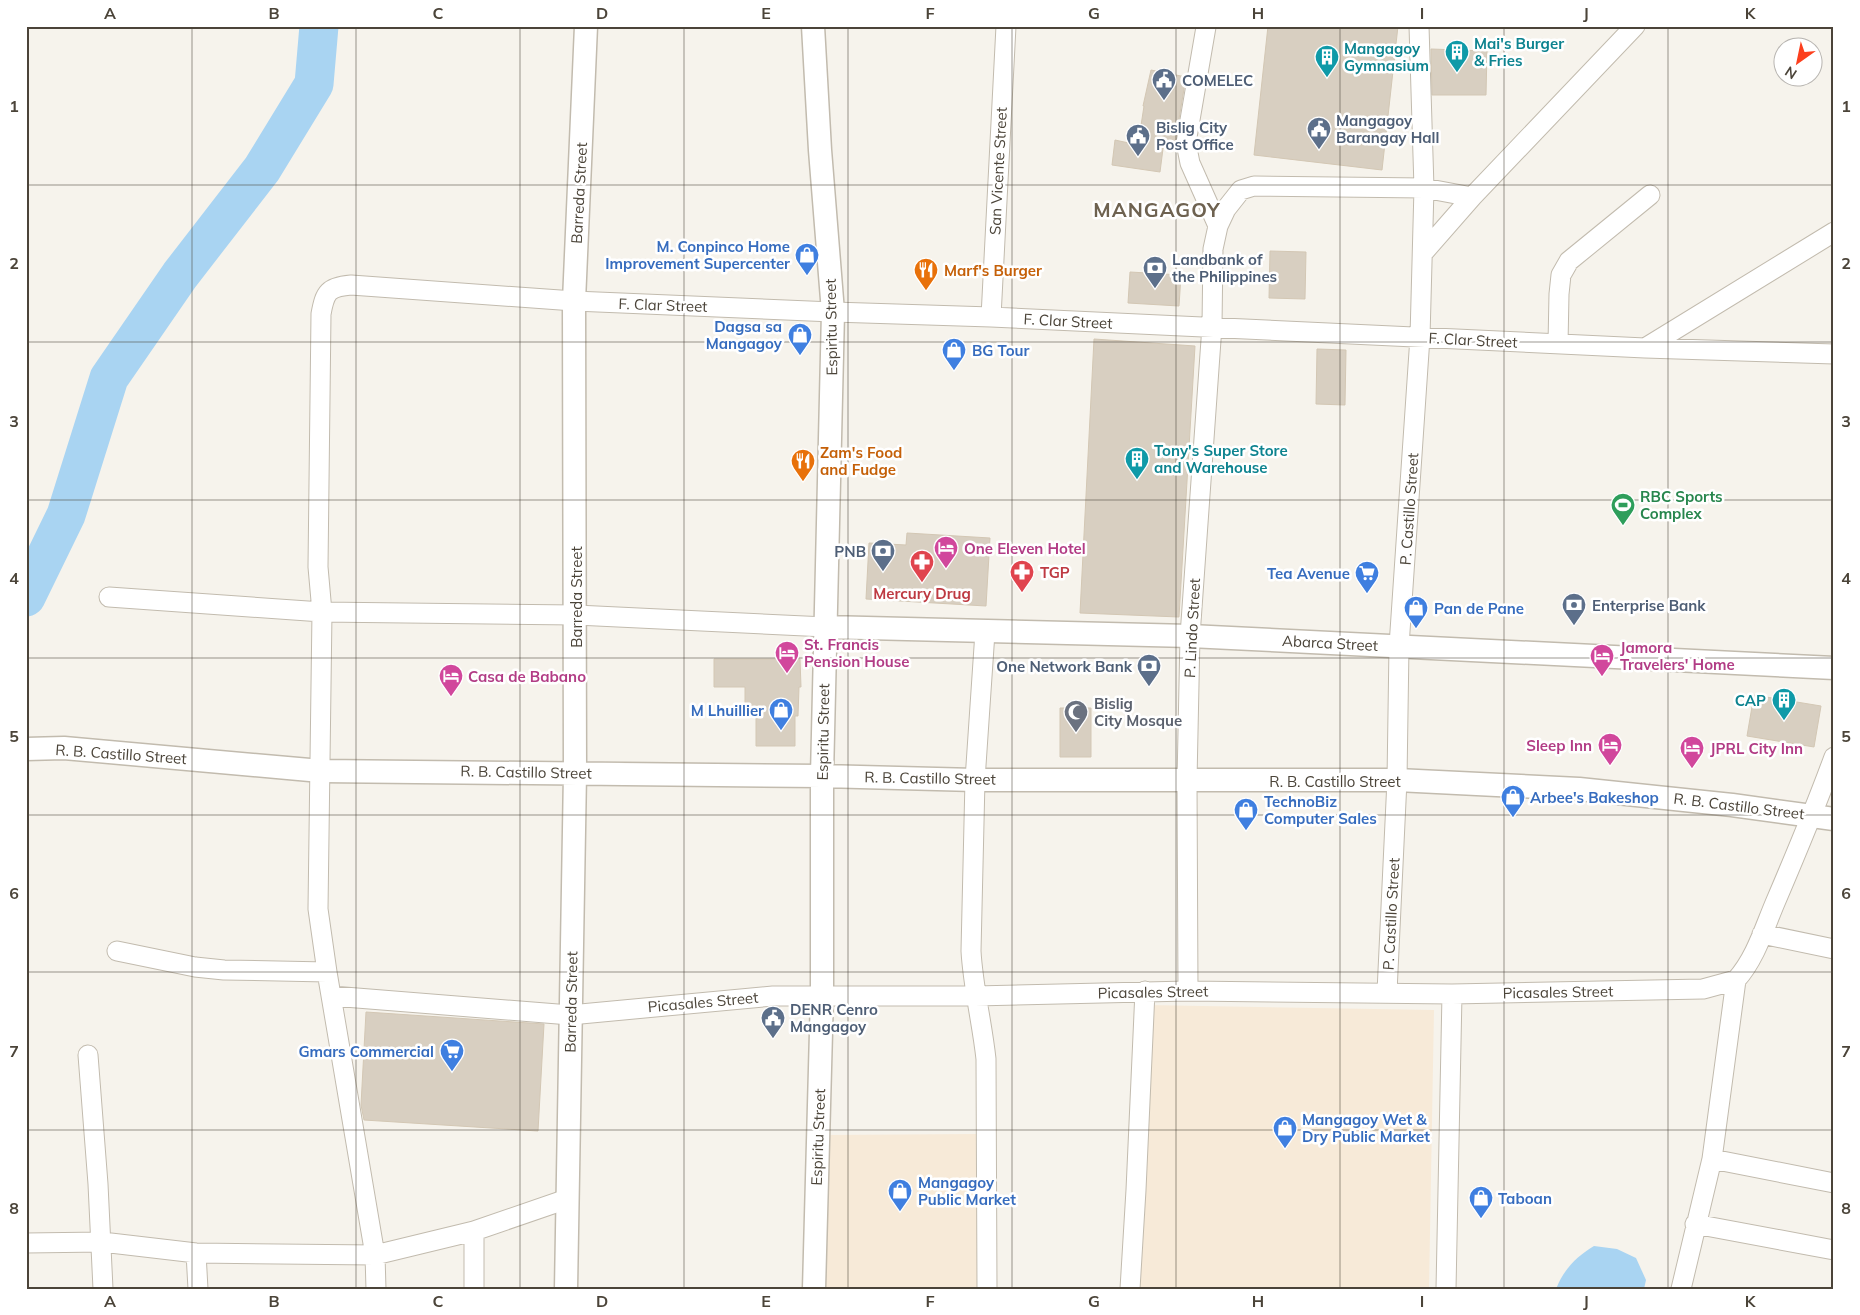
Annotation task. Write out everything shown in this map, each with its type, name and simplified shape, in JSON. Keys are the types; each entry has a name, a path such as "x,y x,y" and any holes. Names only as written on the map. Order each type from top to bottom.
{"street":[{"name":"Barreda Street","path":"566,1289 575,773 574,301 586,26"},
{"name":"Espiritu Street","path":"813,26 820,150 833,312 822,776 822,995 814,1289"},
{"name":"San Vicente Street","path":"991,317 1006,26"},
{"name":"P. Castillo Street","path":"1387,992 1397,780 1399,646 1420,337 1423,253 1424,188 1419,26"},
{"path":"1423,253 1472,197 1635,26"},
{"path":"1206,27 1186,144 1190,163 1218,226"},
{"name":"P. Lindo Street","path":"1188,991 1186,781 1190,636 1212,326 1213,249 1218,226 1235,196 1254,186 1424,188 1472,197"},
{"path":"1558,344 1561,275 1569,261 1650,195"},
{"path":"1645,348 1834,232"},
{"name":"F. Clar Street","path":"322,612 318,567 321,314 324,298 328,291 338,286 351,285 574,301 1212,326 1645,348 1834,354"},
{"path":"110,597 322,612 576,615 826,627"},
{"path":"322,612 318,909 375,1255 376,1289"},
{"name":"Abarca Street","path":"826,627 1190,636 1834,668"},
{"path":"985,632 975,780 971,951 976,996 983,1027 987,1088 987,1289"},
{"name":"R. B. Castillo Street","path":"26,749 64,748 321,771 822,776 975,780 1397,780 1579,789 1674,798 1823,818"},
{"path":"1681,1289 1712,1158 1736,980 1744,970 1823,818 1834,757"},
{"path":"1762,934 1834,950"},
{"path":"117,951 195,967 214,969 327,972"},
{"name":"Picasales Street","path":"332,996 570,1015 734,999 822,995 976,996 1145,991 1452,994 1702,989 1720,986 1736,980"},
{"path":"1130,1289 1145,991"},
{"path":"1446,1289 1452,994"},
{"path":"88,1055 102,1242 103,1289"},
{"path":"1712,1158 1834,1183"},
{"path":"26,1243 102,1242 196,1253 375,1255 474,1231 567,1199"},
{"path":"1695,1224 1834,1250"},
{"path":"474,1231 474,1289"},
{"path":"196,1253 198,1289"}],"shaded area":[{"name":"Mangagoy Wet & Dry Public Market","path":"1146,1005 1434,1010 1429,1289 1133,1289"},
{"name":"Mangagoy Public Market","path":"977,1134 977,1289 823,1289 825,1135"}],"water":[{"path":"1594,1246 1617,1249 1636,1258 1646,1280 1644,1289 1556,1289 1571,1264"}],"building":[{"name":"Mangagoy Gymnasium","path":"1268,26 1398,26 1382,170 1254,155"},
{"name":"Mai's Burger & Fries","path":"1431,49 1487,51 1486,95 1432,95"},
{"path":"1151,70 1186,77 1175,143 1164,141 1160,172 1112,165 1115,140 1138,145 1143,106"},
{"path":"1270,251 1306,252 1305,299 1269,298"},
{"name":"Landbank of the Philippines","path":"1130,272 1181,275 1179,306 1128,303"},
{"name":"Tony's Super Store and Warehouse","path":"1094,339 1195,346 1179,617 1080,613"},
{"path":"1317,349 1346,350 1345,405 1316,404"},
{"name":"One Eleven Hotel","path":"907,533 990,538 986,606 866,599 869,543 906,545"},
{"path":"714,659 800,659 801,687 799,687 798,716 795,716 795,746 756,746 756,715 745,715 745,687 714,687"},
{"name":"CAP","path":"1754,695 1821,706 1814,747 1747,736"},
{"name":"Bislig City Mosque","path":"1060,708 1091,708 1091,757 1060,757"},
{"name":"Gmars Commercial","path":"366,1012 544,1024 538,1131 364,1120 361,1105"}],"waterway":[{"path":"26,597 66,515 109,378 180,275 262,169 314,84 319,26"}],"place":[{"name":"Mai's Burger & Fries","path":"1457,73"},
{"name":"Mangagoy Gymnasium","path":"1327,78"},
{"name":"COMELEC","path":"1164,101"},
{"name":"Mangagoy Barangay Hall","path":"1319,150"},
{"name":"Bislig City Post Office","path":"1138,157"},
{"name":"M. Conpinco Home Improvement Supercenter","path":"807,276"},
{"name":"Landbank of the Philippines","path":"1155,289"},
{"name":"Marf's Burger","path":"926,291"},
{"name":"Dagsa sa Mangagoy","path":"800,356"},
{"name":"BG Tour","path":"954,371"},
{"name":"Tony's Super Store and Warehouse","path":"1137,480"},
{"name":"Zam's Food and Fudge","path":"803,482"},
{"name":"RBC Sports Complex","path":"1623,526"},
{"name":"One Eleven Hotel","path":"946,569"},
{"name":"PNB","path":"883,572"},
{"name":"Mercury Drug","path":"922,583"},
{"name":"TGP","path":"1022,593"},
{"name":"Tea Avenue","path":"1367,594"},
{"name":"Enterprise Bank","path":"1574,626"},
{"name":"Pan de Pane","path":"1416,629"},
{"name":"St. Francis Pension House","path":"787,674"},
{"name":"Jamora Travelers' Home","path":"1602,677"},
{"name":"One Network Bank","path":"1149,687"},
{"name":"Casa de Babano","path":"451,697"},
{"name":"CAP","path":"1784,721"},
{"name":"M Lhuillier","path":"781,731"},
{"name":"Bislig City Mosque","path":"1076,733"},
{"name":"Sleep Inn","path":"1610,766"},
{"name":"JPRL City Inn","path":"1692,769"},
{"name":"Arbee's Bakeshop","path":"1513,818"},
{"name":"TechnoBiz Computer Sales","path":"1246,831"},
{"name":"DENR Cenro Mangagoy","path":"773,1039"},
{"name":"Gmars Commercial","path":"452,1072"},
{"name":"Mangagoy Wet & Dry Public Market","path":"1285,1149"},
{"name":"Mangagoy Public Market","path":"900,1212"},
{"name":"Taboan","path":"1481,1219"}],"district":[{"name":"MANGAGOY","path":"1157,209"}]}
